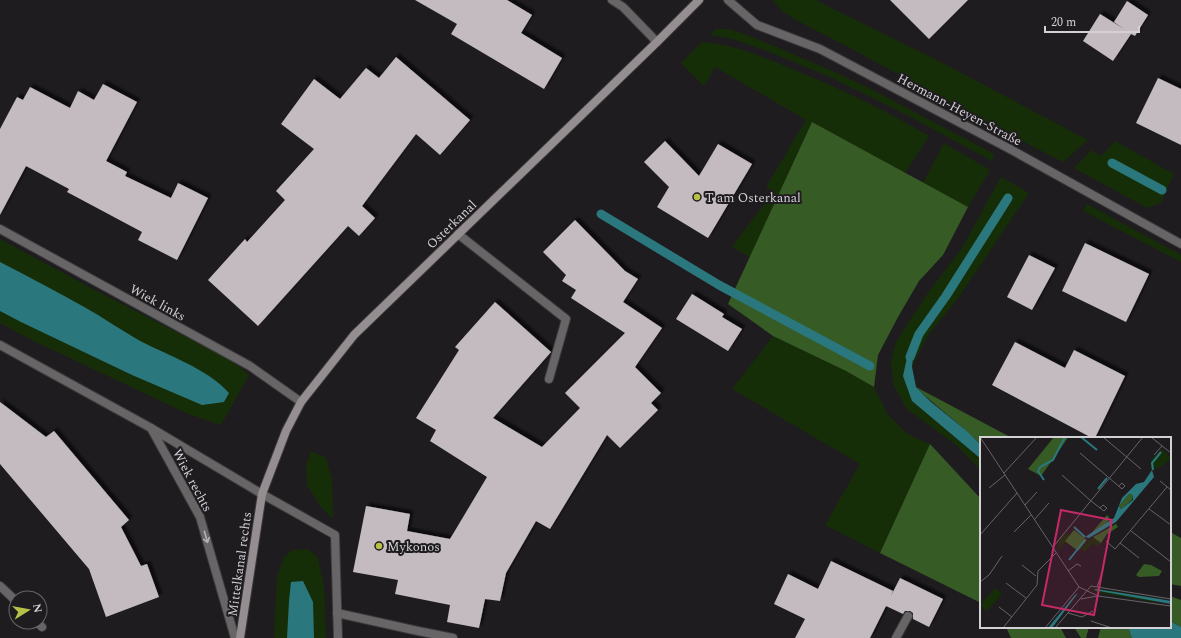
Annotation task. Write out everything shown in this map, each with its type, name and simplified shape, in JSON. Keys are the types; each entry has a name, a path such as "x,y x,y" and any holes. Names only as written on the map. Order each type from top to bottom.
{"main road":[{"name":"Osterkanal","path":"262,494 286,431 301,402 354,335 699,0"},
{"name":"Mittelkanal rechts","path":"240,638 262,494"}],"street":[{"path":"612,0 623,7 657,42"},
{"name":"Hermann-Heyen-Straße","path":"728,0 757,25 820,49 1008,148 1181,244"},
{"name":"Wiek links","path":"0,229 250,366 301,402"},
{"path":"458,234 566,319 549,380"},
{"name":"Wiek rechts","path":"0,345 151,428 262,494 335,535 337,613"},
{"name":"Wiek rechts","path":"151,428 200,517 235,638"},
{"path":"0,586 8,594"},
{"path":"338,638 337,613 453,638"},
{"path":"896,638 908,616"}],"green space":[{"path":"773,0 817,0 933,58 1088,140 1063,162 796,20 782,11"},
{"path":"715,29 729,29 750,36 873,90 994,154 992,161 905,114 830,77 767,51 733,39 710,35"},
{"path":"702,42 736,48 810,76 879,108 929,136 905,173 812,122 750,257 732,247 774,191 766,187 806,120 715,67 704,86 681,63"},
{"path":"812,122 968,207 943,255 919,281 878,355 874,387 846,371 773,336 728,304"},
{"path":"1115,141 1174,174 1161,203 1147,208 1074,168 1092,150 1101,156"},
{"path":"944,143 990,170 968,207 923,183"},
{"path":"1001,177 1029,193 959,297 929,334 912,366 916,387 912,401 980,458 980,469 956,445 907,409 894,386 891,362 896,342 925,297 962,248"},
{"path":"1087,204 1181,255 1181,262 1083,211"},
{"path":"0,239 231,360 249,375 221,425 186,413 34,341 0,323"},
{"path":"773,336 846,371 874,387 888,415 907,434 930,444 880,553 825,525 860,464 732,389"},
{"path":"916,387 1010,437 980,437 980,444"},
{"path":"930,444 980,498 980,603 880,553"},
{"path":"311,451 326,458 332,480 333,519 321,507 307,485 306,466"},
{"path":"1171,533 1181,538 1181,586 1171,584"},
{"path":"308,549 318,558 324,587 326,638 274,638 277,577 284,557 293,550"},
{"path":"1171,596 1181,600 1181,627 1171,622"},
{"path":"1006,628 1061,628 1066,638 1011,638"},
{"path":"1075,628 1089,628 1086,638 1081,638"},
{"path":"1101,628 1128,628 1132,638 1098,638"}],"water":[{"path":"0,262 75,302 135,338 185,362 209,376 229,393 224,402 202,405 132,375 0,311"},
{"path":"914,347 912,367 916,387 931,402 968,432 980,444 980,458 912,401 903,376 908,353"},
{"path":"303,581 313,602 314,638 287,638 291,582"},
{"path":"1171,622 1181,627 1181,638 1132,638 1128,628 1171,628"}],"building":[{"path":"415,0 507,0 532,15 521,33 562,58 544,89 451,34 457,24"},
{"path":"890,0 968,0 929,39"},
{"path":"1127,1 1148,15 1135,36 1131,34 1113,61 1083,41 1100,14 1124,29 1114,22"},
{"path":"396,57 470,120 440,155 416,134 362,206 375,218 359,236 348,226 258,326 208,280 245,239 247,242 285,200 276,191 314,149 281,124 314,79 340,99 366,68 379,78"},
{"path":"1158,78 1181,89 1181,145 1136,123"},
{"path":"103,84 137,102 106,161 127,172 125,176 171,198 178,183 208,198 177,260 138,240 142,232 67,192 69,189 26,166 0,215 0,129 17,97 23,100 30,87 70,108 78,91 94,100"},
{"name":"T am Osterkanal","path":"665,141 699,176 718,144 752,164 708,238 657,207 669,187 644,162"},
{"path":"575,220 625,271 638,279 623,302 662,328 635,367 661,393 651,403 658,410 620,448 607,435 550,529 536,521 506,573 500,601 485,599 479,628 447,622 450,605 395,594 398,580 353,572 366,506 410,514 407,531 450,539 487,477 430,441 436,430 416,418 459,350 455,347 495,302 551,352 493,418 542,447 580,408 565,393 625,333 571,298 576,290 562,281 566,275 543,252"},
{"path":"1085,243 1149,274 1126,322 1062,291"},
{"path":"1029,255 1055,268 1032,310 1007,297"},
{"path":"692,294 724,314 722,317 742,329 728,351 676,319"},
{"path":"1015,342 1065,368 1074,350 1125,376 1095,437 1090,437 992,385"},
{"path":"0,402 46,437 54,431 129,520 121,527 141,566 147,564 159,597 106,617 89,569 0,464"},
{"path":"831,561 893,591 891,596 900,578 943,599 929,627 913,619 913,613 910,611 905,611 903,614 886,606 870,638 795,638 805,619 774,604 788,574 818,589"}],"waterway":[{"path":"1112,163 1162,190"},
{"path":"910,357 919,334 946,296 1008,198"},
{"path":"601,214 719,285 870,366"}],"place":[{"name":"T am Osterkanal","path":"697,197"},
{"name":"Mykonos","path":"379,546"}]}
